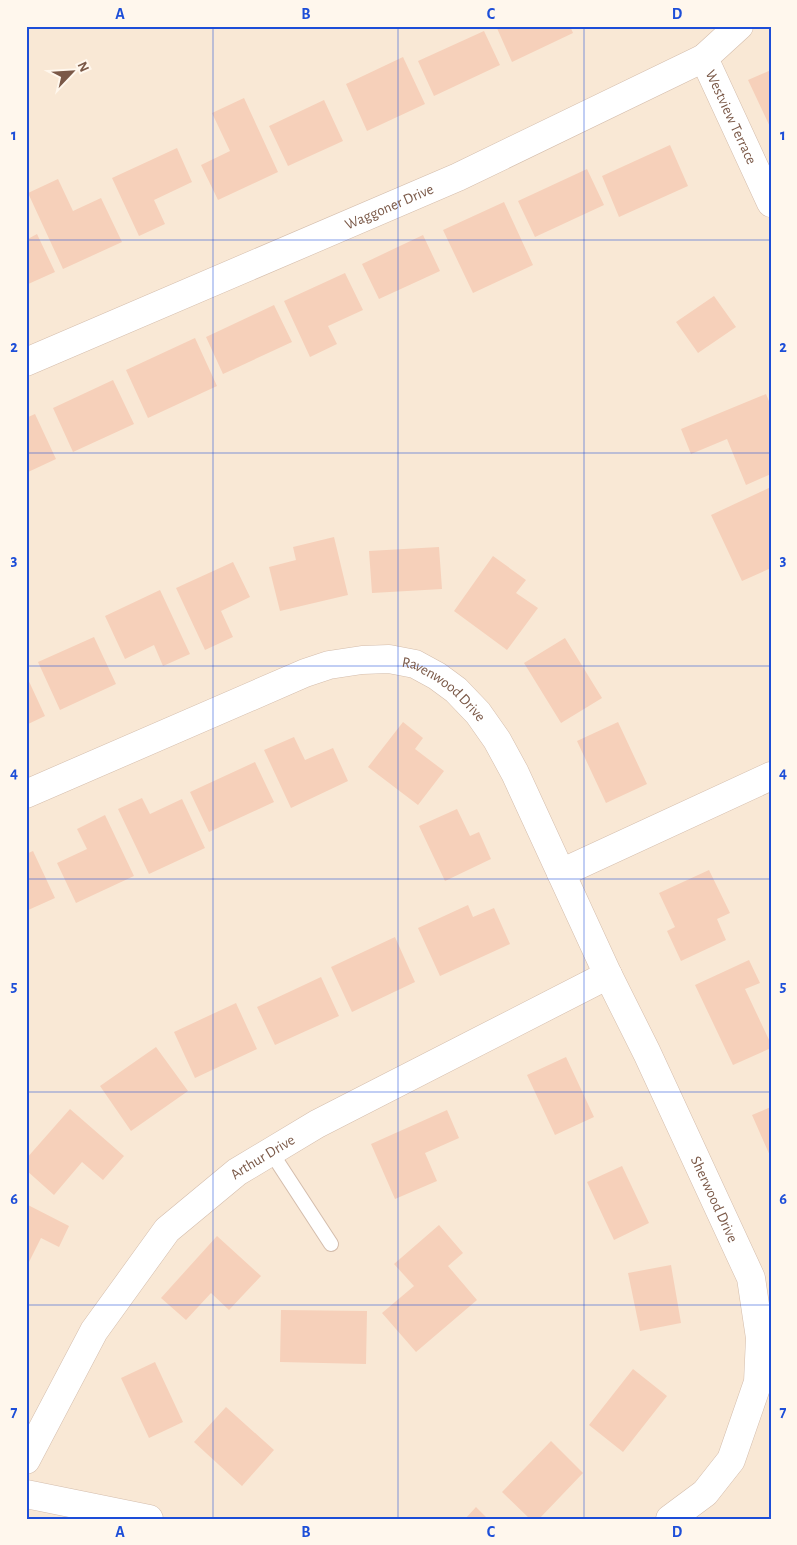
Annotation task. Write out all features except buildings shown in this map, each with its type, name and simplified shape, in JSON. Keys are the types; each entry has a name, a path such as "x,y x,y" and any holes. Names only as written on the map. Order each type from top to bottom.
{"street":[{"name":"Waggoner Drive","path":"26,362 458,177 704,58 739,26"},
{"name":"Westview Terrace","path":"704,58 771,203"},
{"name":"Ravenwood Drive","path":"26,794 305,673 329,665 362,660 389,659 415,664 437,676 456,690 478,713 497,740 515,773 561,873"},
{"path":"561,873 771,776"},
{"name":"Sherwood Drive","path":"561,873 751,1278 760,1338 758,1382 731,1460 705,1493 670,1519"},
{"name":"Arthur Drive","path":"26,1460 94,1331 167,1230 236,1172 317,1124 608,975"},
{"path":"26,1494 149,1519"}],"lane":[{"path":"271,1152 331,1244"}],"shaded area":[{"path":"26,26 771,26 771,1519 26,1519"}]}
